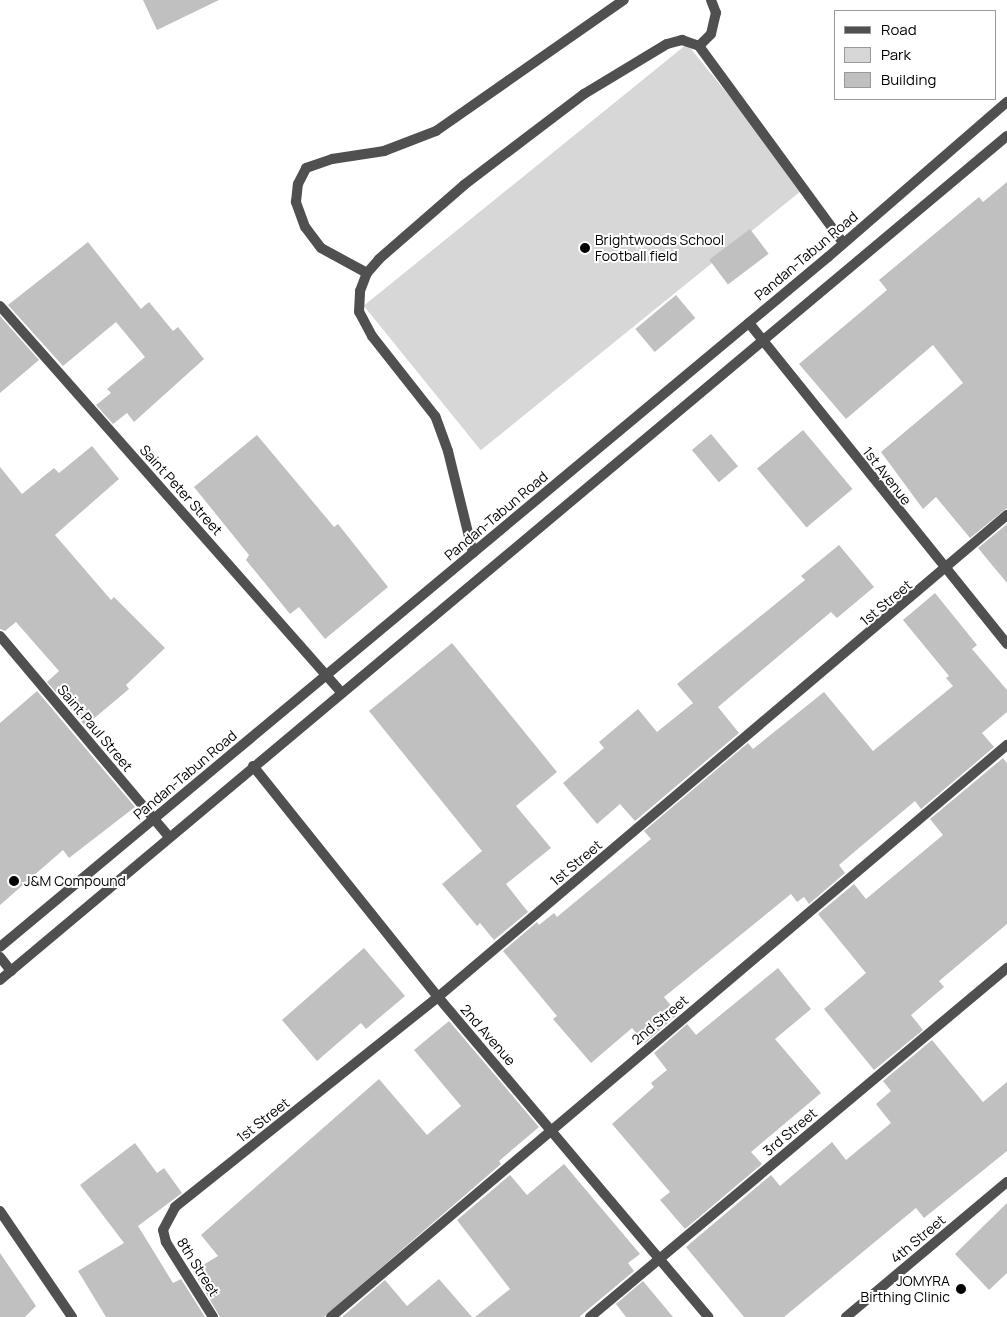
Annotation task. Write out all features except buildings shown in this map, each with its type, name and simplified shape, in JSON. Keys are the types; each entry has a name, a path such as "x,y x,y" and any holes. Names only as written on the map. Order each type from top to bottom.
{"street":[{"path":"367,274 321,248 305,227 296,202 298,184 306,168 332,159 384,152 436,131 624,0"},
{"path":"699,46 711,34 716,13 711,0"},
{"path":"473,553 448,451 435,416 372,336 359,312 360,291 367,274 379,259 464,185 584,94 667,44 682,40 699,46 843,243"},
{"name":"Pandan-Tabun Road","path":"0,947 749,322 1007,102"},
{"path":"0,980 341,692 1007,136"},
{"name":"Saint Peter Street","path":"0,306 341,692"},
{"name":"1st Avenue","path":"749,322 945,571 1007,644"},
{"name":"1st Street","path":"162,1230 175,1207 438,998 945,571 1007,515"},
{"name":"Saint Paul Street","path":"0,636 169,837"},
{"name":"2nd Street","path":"331,1317 1007,745"},
{"name":"2nd Avenue","path":"253,766 438,998 552,1129 708,1317"},
{"path":"0,957 11,971"},
{"name":"3rd Street","path":"590,1317 1007,968"},
{"name":"4th Street","path":"846,1317 1007,1182"},
{"path":"0,1211 72,1317"},
{"name":"8th Street","path":"162,1230 172,1255 213,1317"}],"green space":[{"name":"Brightwoods School Football field","path":"687,44 804,189 481,450 364,306"}],"place":[{"name":"Brightwoods School Football field","path":"585,248"},
{"name":"J&M Compound","path":"14,881"},
{"name":"JOMYRA Birthing Clinic","path":"961,1289"}]}
